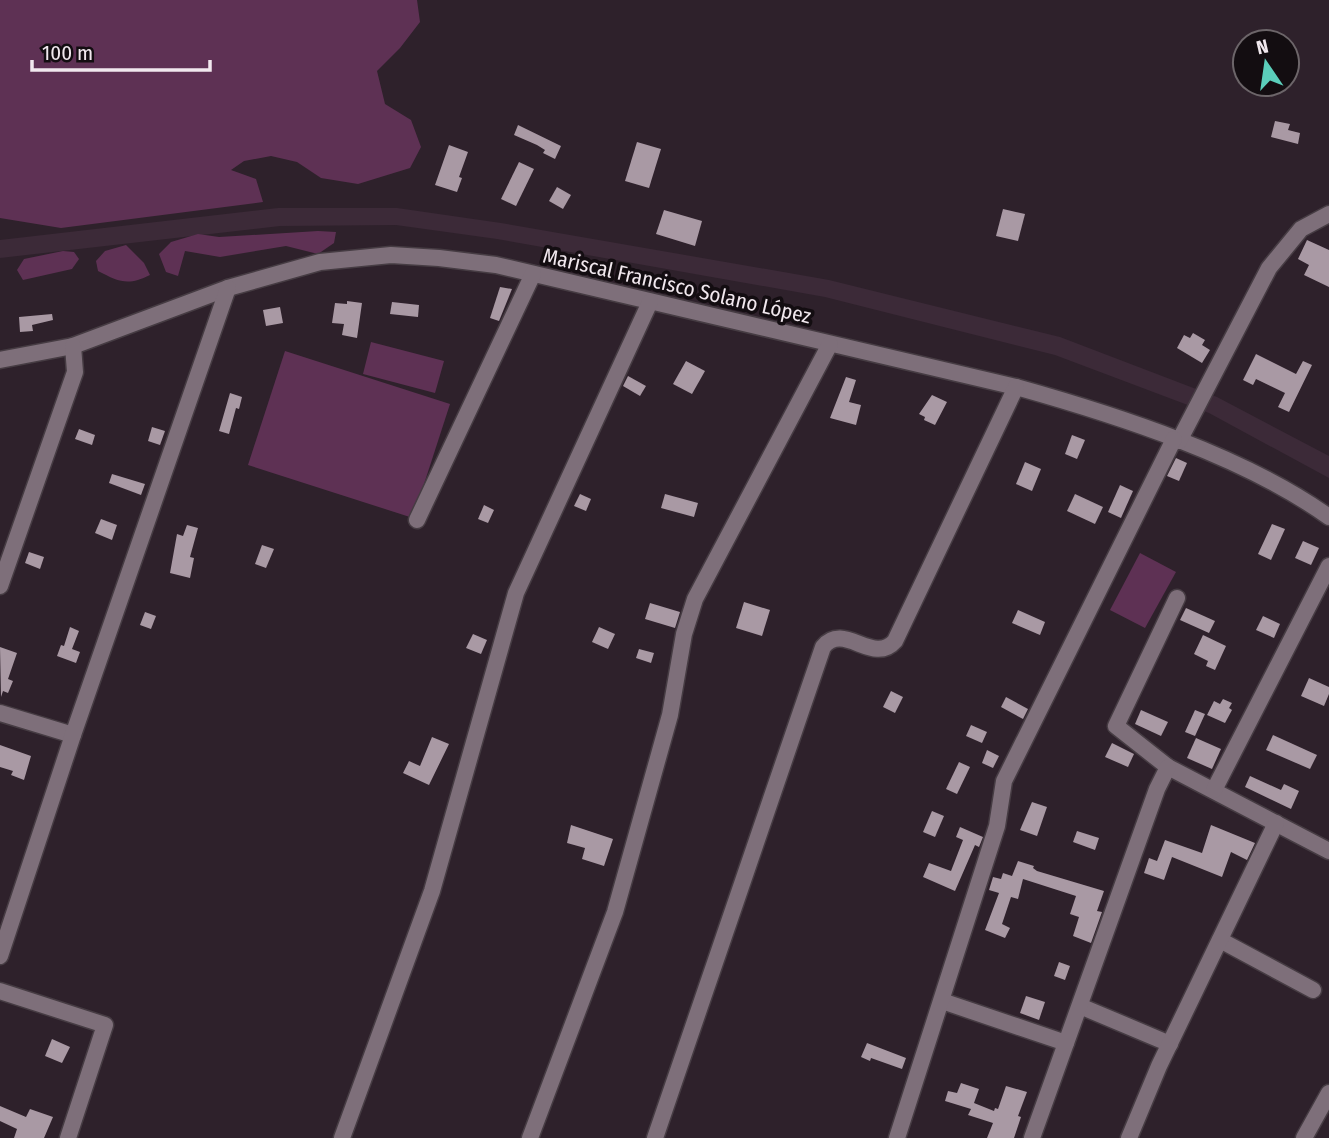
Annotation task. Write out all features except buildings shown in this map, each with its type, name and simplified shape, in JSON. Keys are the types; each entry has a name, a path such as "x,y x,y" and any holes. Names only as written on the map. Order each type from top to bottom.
{"street":[{"path":"897,1138 997,826 1004,781 1176,440 1269,268 1300,229 1329,214"},
{"name":"Mariscal Francisco Solano López","path":"0,360 73,346 228,288 320,262 391,255 439,258 496,265 1016,387 1065,401 1176,440 1253,473 1295,494 1329,517"},
{"path":"417,520 533,274"},
{"path":"0,956 73,735 228,288"},
{"path":"342,1138 432,891 516,593 650,302"},
{"path":"530,1138 615,912 670,715 684,634 695,599 830,344"},
{"path":"0,586 75,372 73,346"},
{"path":"656,1138 823,647 830,640 840,638 877,650 886,649 892,644 1016,387"},
{"path":"1214,790 1329,566"},
{"path":"1177,598 1116,726 1168,767 1329,851"},
{"path":"0,713 73,735"},
{"path":"1032,1138 1157,789 1168,767"},
{"path":"1129,1138 1170,1044 1276,823"},
{"path":"1220,940 1313,990"},
{"path":"0,991 105,1025 68,1138"},
{"path":"942,1001 1066,1043"},
{"path":"1080,1006 1170,1044"},
{"path":"1304,1138 1329,1093"}],"shaded area":[{"path":"0,0 417,0 420,22 400,48 377,71 385,104 411,120 421,147 410,168 358,184 321,178 297,162 271,156 244,161 231,170 256,179 263,202 61,228 0,218"},
{"path":"278,208 397,208 501,223 829,280 1060,337 1217,397 1329,456 1329,478 1209,413 1055,355 825,297 497,239 396,225 280,226 0,258 0,240"},
{"path":"336,232 334,243 318,254 286,246 220,257 185,251 178,276 166,272 159,254 171,242 198,234 219,237"},
{"path":"126,245 144,263 150,275 136,281 124,281 98,271 96,261 105,251"},
{"path":"63,251 74,252 79,259 72,269 23,280 17,270 24,259"},
{"path":"371,342 444,361 435,393 363,374"},
{"path":"285,351 450,404 413,518 248,465"},
{"path":"1140,553 1176,572 1145,628 1110,610"}]}
